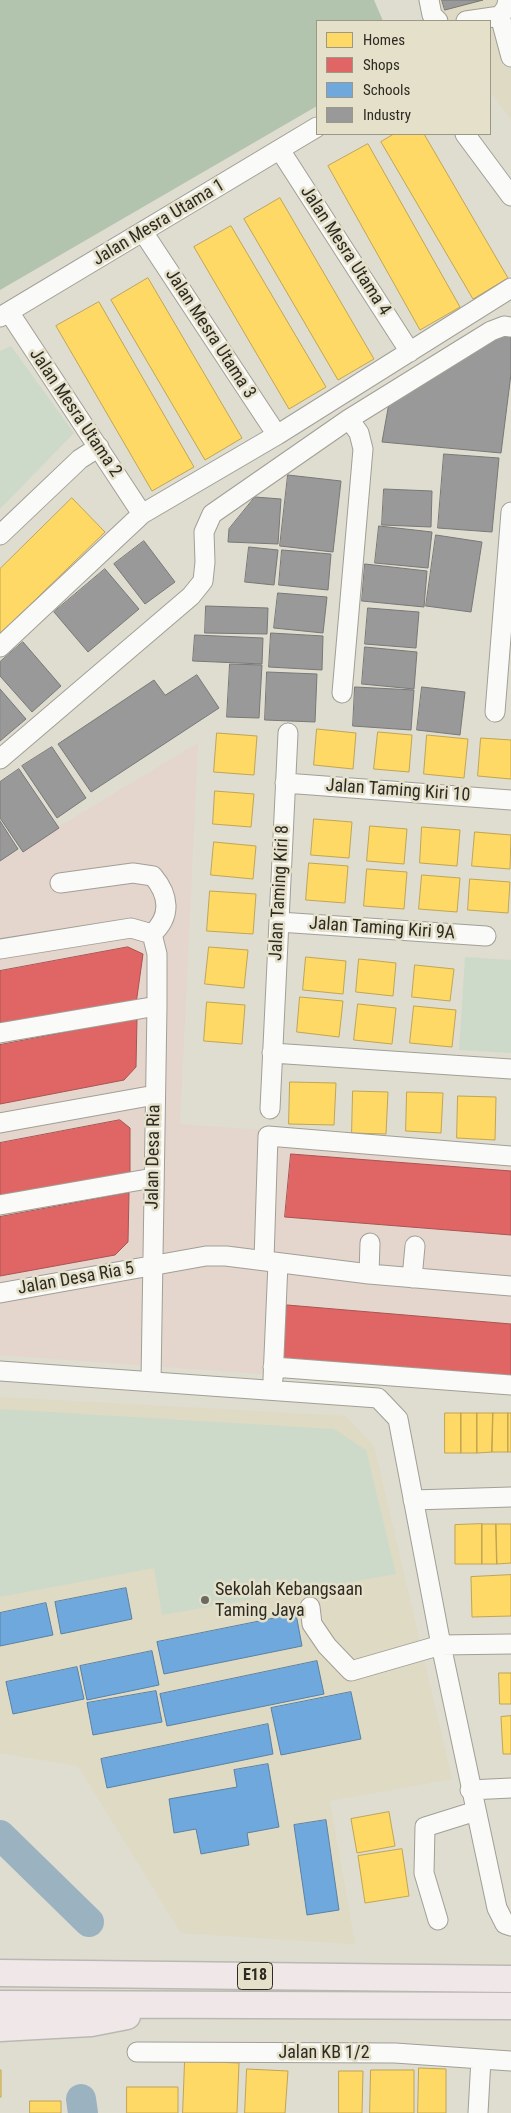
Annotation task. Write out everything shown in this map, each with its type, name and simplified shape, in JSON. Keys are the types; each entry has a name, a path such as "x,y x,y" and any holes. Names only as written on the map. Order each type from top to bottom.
{"highway":[{"name":"E18","path":"0,1973 511,1979"},
{"name":"E18","path":"0,2004 508,2007"},
{"path":"0,2028 91,2023 187,2004"}],"street":[{"path":"429,0 432,15 437,20"},
{"path":"469,20 504,8 511,57"},
{"name":"Jalan Mesra Utama 1","path":"4,315 316,128"},
{"path":"466,135 511,196"},
{"name":"Jalan Mesra Utama 4","path":"280,150 410,352"},
{"name":"Jalan Mesra Utama 3","path":"143,232 277,435"},
{"path":"0,647 142,514 277,435 511,288"},
{"name":"Jalan Mesra Utama 2","path":"4,315 142,514"},
{"path":"0,759 191,596 203,581 205,562 204,532 212,514 349,419 490,331 504,326 511,326"},
{"path":"342,693 363,449 359,433 349,419"},
{"path":"0,535 80,459 98,448"},
{"path":"495,712 511,512"},
{"name":"Jalan Taming Kiri 8","path":"270,1109 288,733"},
{"name":"Jalan Taming Kiri 10","path":"286,783 511,800"},
{"path":"0,949 131,928 152,934 160,926 165,916 166,903 162,887 153,876 133,873 60,883"},
{"name":"Jalan Taming Kiri 9A","path":"279,922 486,936"},
{"name":"Jalan Desa Ria","path":"151,1381 157,1006 157,954 152,934"},
{"path":"0,1033 157,1006"},
{"path":"272,1053 511,1069"},
{"path":"0,1123 155,1095"},
{"path":"272,1390 274,1367 268,1136 511,1156"},
{"path":"0,1205 153,1178"},
{"path":"370,1243 370,1274"},
{"path":"412,1278 415,1246"},
{"name":"Jalan Desa Ria 5","path":"0,1292 206,1256 226,1256 370,1274 511,1286"},
{"path":"274,1367 511,1385"},
{"path":"0,1371 378,1398 398,1419 470,1790 497,1908 505,1924 511,1926"},
{"path":"413,1500 511,1497"},
{"path":"310,1607 312,1624 327,1646 351,1670 441,1645 511,1644"},
{"path":"470,1790 511,1788"},
{"path":"438,1920 424,1873 424,1826 476,1811"},
{"name":"Jalan KB 1/2","path":"137,2052 395,2053 511,2061"},
{"path":"478,2113 481,2059"}],"shaded area":[{"path":"417,0 511,0 511,119 491,93 491,20 433,20"},
{"path":"198,743 180,1124 511,1148 511,1392 0,1355 0,862"},
{"name":"Sekolah Kebangsaan Taming Jaya","path":"0,1397 345,1416 374,1446 452,1779 330,1801 355,1944 181,1933 78,1766 0,1753"}],"green space":[{"path":"0,0 374,0 383,20 316,20 316,107 0,290"},
{"path":"11,346 74,433 0,509 0,351"},
{"path":"465,957 511,960 511,1053 459,1050"},
{"path":"0,1409 334,1429 366,1450 396,1574 162,1615 154,1568 0,1597"}],"building: Homes":[{"path":"392,135 425,135 508,278 473,299 381,142"},
{"path":"368,144 460,307 420,330 328,166"},
{"path":"280,198 374,359 338,380 244,219"},
{"path":"231,226 326,387 289,409 194,247"},
{"path":"148,278 242,438 205,460 111,300"},
{"path":"99,302 194,467 152,491 56,326"},
{"path":"72,498 105,532 0,634 0,569"},
{"path":"317,729 356,733 353,769 314,765"},
{"path":"378,732 412,735 409,772 374,769"},
{"path":"217,733 257,736 254,775 214,772"},
{"path":"427,735 468,739 464,778 424,774"},
{"path":"481,738 511,740 511,779 478,776"},
{"path":"215,791 254,794 251,827 213,824"},
{"path":"314,819 352,822 349,858 311,855"},
{"path":"370,826 407,829 404,864 367,861"},
{"path":"422,827 460,830 457,866 420,863"},
{"path":"475,832 511,835 510,869 472,866"},
{"path":"214,842 256,846 253,879 211,875"},
{"path":"309,863 348,866 345,903 306,900"},
{"path":"367,869 407,872 404,909 364,906"},
{"path":"422,875 460,878 457,912 419,909"},
{"path":"470,879 510,882 508,913 468,910"},
{"path":"210,891 256,894 253,934 207,931"},
{"path":"209,947 248,950 244,988 205,984"},
{"path":"306,957 346,961 343,994 303,990"},
{"path":"359,959 396,963 393,996 356,992"},
{"path":"415,965 454,969 450,1001 412,997"},
{"path":"300,997 343,1001 339,1037 297,1032"},
{"path":"207,1002 245,1005 242,1044 204,1041"},
{"path":"358,1004 396,1008 392,1044 354,1040"},
{"path":"414,1006 456,1010 452,1047 410,1043"},
{"path":"290,1082 336,1083 334,1125 289,1124"},
{"path":"353,1091 388,1092 386,1134 352,1133"},
{"path":"407,1092 443,1093 441,1133 406,1131"},
{"path":"458,1096 496,1097 495,1140 457,1138"},
{"path":"445,1413 461,1413 461,1453 445,1453"},
{"path":"461,1413 477,1413 477,1453 461,1453"},
{"path":"477,1413 493,1413 492,1452 477,1453"},
{"path":"493,1413 508,1413 508,1452 492,1452"},
{"path":"508,1413 511,1413 511,1452 508,1452"},
{"path":"482,1524 482,1564 455,1564 455,1525"},
{"path":"482,1524 496,1524 497,1564 482,1564"},
{"path":"496,1524 511,1524 511,1563 497,1564"},
{"path":"511,1575 511,1616 472,1617 471,1577"},
{"path":"499,1673 511,1673 511,1704 500,1704"},
{"path":"511,1716 511,1754 503,1754 501,1717"},
{"path":"389,1812 395,1846 357,1853 351,1819"},
{"path":"402,1849 409,1896 365,1903 358,1856"},
{"path":"185,2061 239,2063 237,2113 183,2113"},
{"path":"419,2068 446,2069 446,2113 418,2113"},
{"path":"247,2069 288,2071 285,2113 245,2113"},
{"path":"1,2070 1,2097 0,2097"},
{"path":"371,2070 414,2070 414,2113 370,2113"},
{"path":"339,2071 363,2071 362,2113 339,2113"},
{"path":"127,2087 178,2087 178,2113 127,2113"},
{"path":"30,2101 61,2101 61,2113 30,2113"}],"building: Shops":[{"path":"128,947 143,954 136,1004 0,1030 0,971"},
{"path":"137,1019 136,1067 124,1080 0,1104 0,1045"},
{"path":"120,1120 130,1128 130,1180 0,1204 0,1143"},
{"path":"291,1154 511,1171 511,1235 285,1217"},
{"path":"129,1193 128,1242 115,1255 0,1276 0,1217"},
{"path":"287,1305 511,1324 511,1385 282,1365"}],"building: Schools":[{"path":"126,1588 132,1619 61,1634 55,1602"},
{"path":"46,1603 53,1635 0,1646 0,1613"},
{"path":"296,1614 302,1646 164,1674 157,1642"},
{"path":"152,1651 159,1685 87,1700 80,1666"},
{"path":"317,1661 324,1694 167,1726 160,1694"},
{"path":"77,1667 84,1699 13,1714 6,1682"},
{"path":"156,1691 162,1722 93,1735 87,1703"},
{"path":"351,1692 361,1739 281,1755 271,1708"},
{"path":"268,1724 273,1754 107,1788 101,1759"},
{"path":"268,1764 279,1827 247,1833 249,1845 201,1854 196,1829 174,1833 169,1799 237,1787 234,1770"},
{"path":"326,1820 339,1910 307,1915 294,1825"}],"building: Industry":[{"path":"442,0 483,0 445,10"},
{"path":"504,335 511,337 511,374 501,453 382,442 389,403"},
{"path":"444,454 499,458 492,532 438,528"},
{"path":"288,475 341,481 333,552 280,546"},
{"path":"384,489 432,491 431,527 382,525"},
{"path":"255,497 281,499 278,544 228,542 229,529"},
{"path":"379,526 432,532 428,568 375,563"},
{"path":"436,535 482,542 471,612 426,606"},
{"path":"144,541 175,582 145,604 114,564"},
{"path":"249,547 278,550 274,585 245,582"},
{"path":"282,550 331,554 328,590 279,585"},
{"path":"365,564 427,571 424,607 362,601"},
{"path":"105,569 139,609 88,652 54,612"},
{"path":"278,593 327,597 323,633 274,628"},
{"path":"206,606 268,608 267,634 205,633"},
{"path":"368,608 419,612 416,648 365,644"},
{"path":"271,633 323,636 322,670 269,667"},
{"path":"195,635 263,638 262,664 193,661"},
{"path":"23,642 61,686 32,712 0,676 0,662"},
{"path":"365,647 417,652 414,689 362,684"},
{"path":"230,664 262,665 259,718 227,717"},
{"path":"267,672 317,674 315,722 265,720"},
{"path":"197,675 219,708 91,792 58,744 154,680 165,695"},
{"path":"355,687 414,690 411,730 353,726"},
{"path":"422,687 465,692 460,735 417,730"},
{"path":"0,689 26,719 0,741"},
{"path":"52,747 86,798 57,818 22,766"},
{"path":"19,769 59,828 23,852 0,818 0,782"},
{"path":"0,821 18,849 0,861"}],"waterway":[{"path":"0,1835 89,1922"},
{"path":"81,2099 83,2113"}],"place":[{"name":"Sekolah Kebangsaan Taming Jaya","path":"205,1600"}]}
